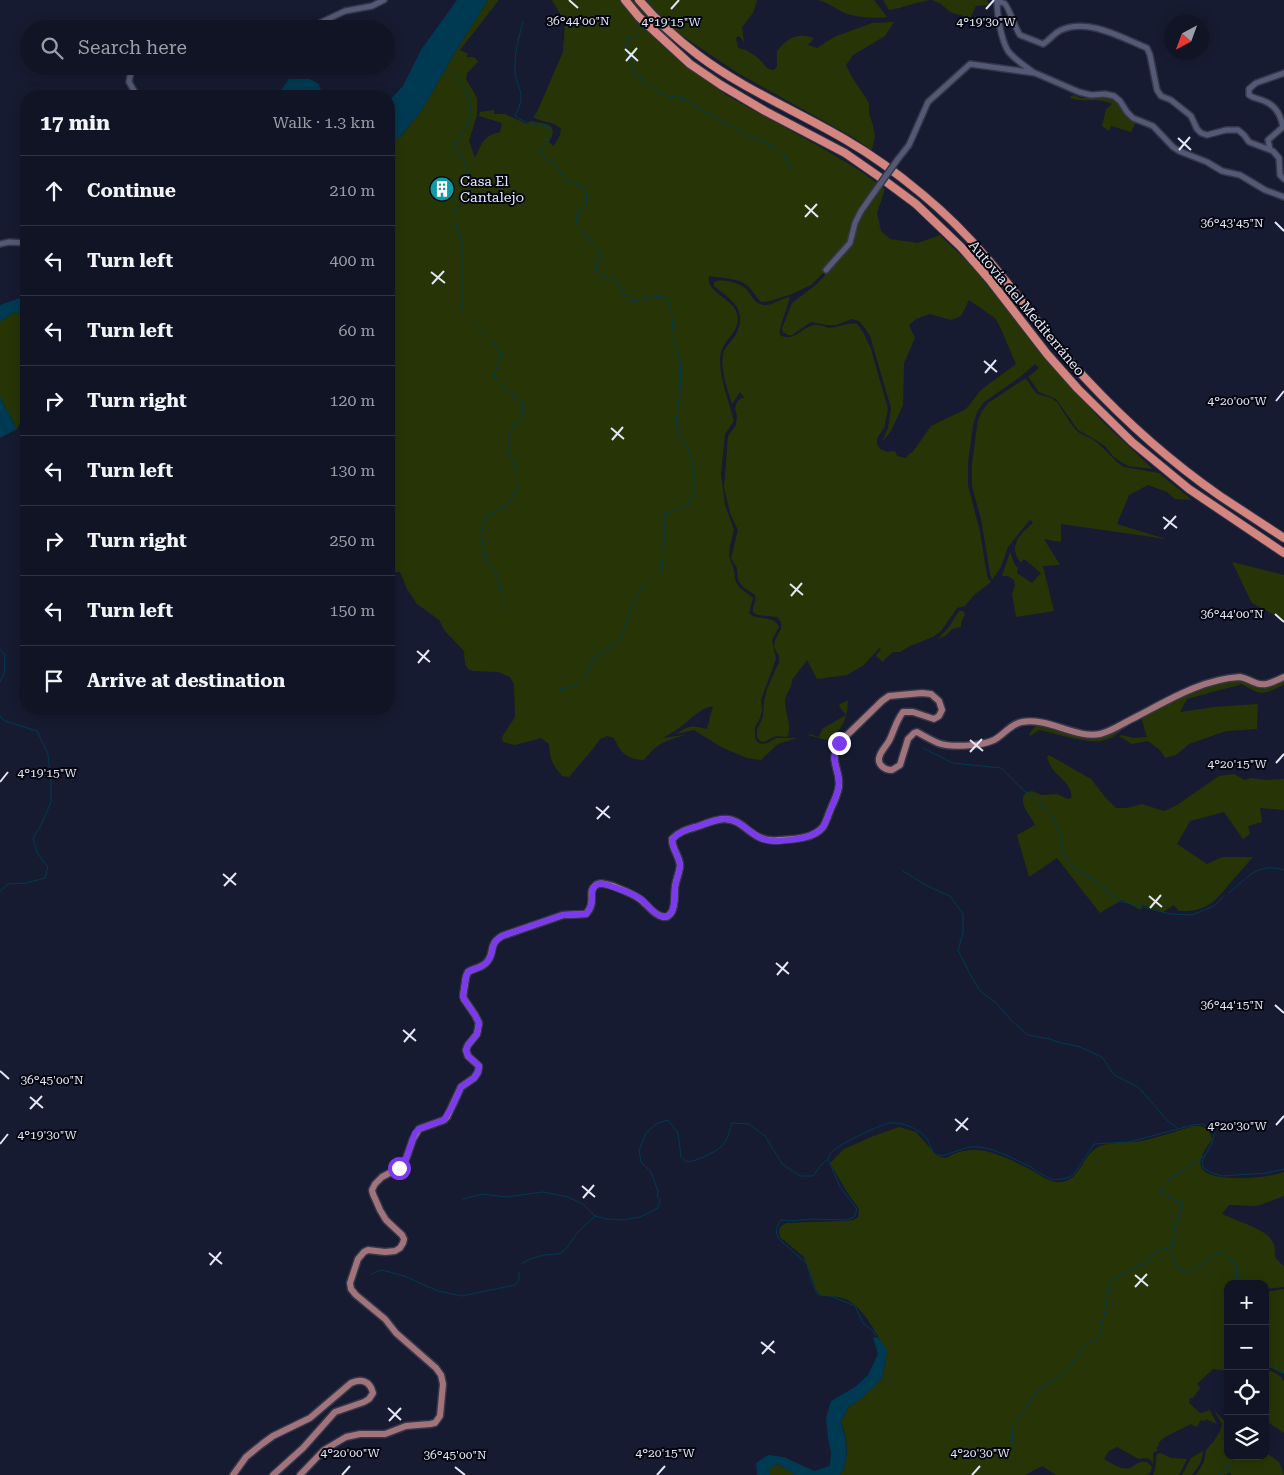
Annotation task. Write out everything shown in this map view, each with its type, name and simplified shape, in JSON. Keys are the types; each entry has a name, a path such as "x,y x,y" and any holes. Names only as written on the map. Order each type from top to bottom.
{"highway":[{"name":"Autovía del Mediterráneo","path":"625,0 639,17 690,64 765,111 845,153 916,204 960,246 989,279 1046,354 1078,389 1132,442 1189,489 1284,553"},
{"name":"Autovía del Mediterráneo","path":"639,0 697,55 727,75 847,140 889,168 923,195 970,240 999,272 1054,344 1085,379 1134,427 1183,469 1284,538"}],"main road":[{"path":"300,1475 324,1450 346,1437 360,1434 385,1434 406,1426 435,1423 440,1416 443,1384 441,1375 436,1368 396,1333 385,1320 351,1289 350,1283 358,1259 364,1252 368,1250 395,1251 403,1243 402,1235 386,1220 380,1210 372,1190 375,1184 382,1177 399,1168 406,1159 412,1139 419,1129 444,1120 447,1117 461,1087 474,1078 478,1072 479,1066 468,1056 466,1050 477,1034 479,1023 464,999 463,991 468,972 485,965 492,956 496,940 502,936 563,915 586,914 593,904 593,888 599,884 607,884 631,894 658,915 668,916 672,912 680,866 672,840 679,832 723,819 730,819 762,839 771,842 809,837 824,826 838,792 838,780 834,761 839,743 882,701 890,696 930,694 938,701 942,710 939,716 934,718 913,712 904,712 898,718 889,741 880,755 879,761 884,769 892,770 900,764 908,739 917,732 939,743 952,745 974,745 995,740 1012,725 1022,722 1039,721 1090,735 1099,734 1112,730 1176,696 1208,683 1240,677 1263,685 1284,677"},
{"path":"233,1475 246,1457 262,1444 273,1436 310,1418 351,1383 358,1380 370,1384 374,1392 369,1400 335,1412 303,1448 273,1475"}],"street":[{"path":"326,20 345,11 372,6 384,0"},
{"path":"1270,149 1249,142 1238,130 1226,130 1207,135 1201,133 1191,116 1175,103 1161,96 1157,90 1147,48 1098,28 1084,26 1058,30 1048,41 1042,44 1020,36 1007,5 997,1 1002,34 1009,51 1035,73 1079,92 1091,95 1106,94 1114,96 1133,118 1153,126 1179,151 1207,162 1222,171 1240,174 1265,190 1284,197"},
{"path":"826,270 850,244 855,223 861,211 909,145 928,102 970,64 1035,73"},
{"path":"1284,73 1256,83 1249,89 1249,95 1266,101 1281,116 1283,127 1268,140 1270,149 1278,158 1280,176 1284,179"},
{"path":"130,75 129,82 134,90"},
{"path":"0,244 20,242"}],"green space":[{"path":"488,0 499,0 460,50 468,54 467,57 473,57 478,62 467,73 466,79 477,98 477,115 469,141 475,158 486,138 500,132 502,123 479,116 480,112 494,110 494,114 505,114 527,124 530,121 546,124 552,128 552,136 549,142 554,146 560,135 561,129 558,126 533,117 537,112 563,52 565,22 552,0 757,0 753,13 742,27 744,42 739,36 736,38 738,48 751,53 771,70 774,70 777,66 777,51 793,37 808,36 814,38 808,45 817,48 834,37 872,23 894,22 885,36 853,55 846,65 869,103 869,114 875,136 872,150 736,72 678,33 665,47 691,70 728,96 822,148 859,170 885,189 877,213 881,231 890,239 918,243 940,235 983,276 1041,353 1104,423 1153,469 1128,466 1113,456 1105,446 1078,430 1056,399 1039,392 1028,377 1039,368 1035,364 984,402 977,412 973,425 968,462 968,485 980,532 987,576 991,582 974,595 965,606 957,608 941,631 933,637 900,652 893,652 883,661 884,663 876,656 881,649 879,648 864,665 847,675 817,679 807,660 792,680 785,700 789,723 787,737 776,736 764,742 760,741 757,737 757,730 763,717 767,689 779,662 779,656 774,647 775,640 781,629 781,622 777,617 757,615 753,612 755,595 743,587 738,580 737,568 731,558 738,530 730,513 724,487 728,436 736,425 735,408 737,402 741,398 745,398 740,392 732,404 722,364 724,351 739,327 739,312 732,301 714,286 714,282 726,281 736,283 744,287 756,301 764,305 790,297 779,332 781,336 795,336 814,325 829,328 857,324 871,349 888,409 884,428 877,438 877,444 880,449 888,452 895,451 897,456 906,458 912,453 931,426 966,409 981,390 1016,364 995,318 969,300 961,316 951,320 930,314 916,319 909,325 915,338 904,363 903,405 891,431 882,442 888,428 891,408 870,336 859,321 852,319 836,325 811,322 792,335 783,332 782,328 792,303 817,284 849,248 857,222 867,207 871,193 857,212 850,227 848,243 811,285 792,294 761,302 750,288 740,281 709,276 711,287 735,308 738,320 735,329 722,349 720,357 721,375 734,421 725,434 721,474 725,505 734,530 729,556 735,580 739,587 753,598 749,613 752,616 769,619 777,623 779,627 772,640 776,659 761,700 762,710 755,727 755,737 757,742 762,744 776,738 797,738 778,744 761,760 747,758 723,748 694,730 676,734 691,727 707,729 713,706 700,711 681,727 663,738 685,735 662,743 644,760 628,757 619,748 614,738 607,736 600,739 569,777 562,776 556,768 551,758 549,744 541,738 515,745 503,742 502,737 515,717 514,684 510,677 498,672 468,669 465,664 464,651 445,631 439,620 417,604 407,589 400,572 395,572 395,139 400,137 422,110"},
{"path":"818,0 874,0 887,17 873,18 851,15"},
{"path":"883,0 930,0 889,10"},
{"path":"932,0 987,0 989,5 976,6 970,18 950,12 941,4"},
{"path":"1074,95 1080,98 1109,97 1116,100 1128,118 1136,122 1131,132 1111,126 1109,131 1102,126 1106,109 1112,104 1102,101 1070,98"},
{"path":"20,312 20,423 17,429 0,397 0,322 11,314"},
{"path":"1026,378 1037,394 1057,402 1078,432 1094,440 1117,462 1124,467 1159,473 1192,500 1175,499 1167,492 1148,485 1129,495 1117,524 1166,539 1061,524 1061,542 1044,539 1060,565 1043,566 1054,611 1016,617 1012,594 1015,586 1014,580 1008,576 1002,576 1010,552 1018,568 1017,573 1032,583 1041,573 1024,559 1021,563 1015,552 1015,546 1020,536 1033,523 1031,520 1029,521 1008,547 1001,567 992,580 981,519 972,487 972,464 978,420 982,411 988,403"},
{"path":"1232,562 1284,575 1284,620 1252,603"},
{"path":"959,611 963,611 965,614 961,627 952,629 945,636 938,639 949,627"},
{"path":"1241,679 1262,689 1284,680 1284,685 1263,693 1254,691 1242,684 1187,699 1180,712 1214,707 1258,704 1257,729 1226,731 1189,744 1176,755 1165,758 1160,750 1148,741 1132,744 1119,736 1147,737 1141,717 1202,689"},
{"path":"848,700 847,713 844,722 830,741 808,735 819,737 822,729 846,715 839,706"},
{"path":"1037,724 1091,738 1106,736 1123,726 1124,728 1110,738 1093,741 1074,739 1039,730 1030,736 1029,734"},
{"path":"1049,755 1091,779 1116,808 1127,808 1142,804 1164,811 1177,805 1219,776 1234,774 1245,780 1251,778 1266,780 1284,779 1284,810 1260,808 1262,822 1248,826 1250,834 1243,839 1224,812 1190,821 1177,844 1207,864 1222,857 1253,857 1210,904 1197,910 1189,911 1179,911 1174,905 1163,912 1142,905 1141,910 1122,900 1100,913 1057,858 1029,877 1017,835 1035,825 1025,809 1023,801 1026,792 1032,791 1041,795 1057,794 1068,799 1071,798 1068,786 1051,765 1047,757"},
{"path":"1194,1126 1201,1126 1209,1130 1212,1139 1200,1164 1206,1172 1227,1178 1253,1178 1284,1172 1284,1196 1257,1206 1229,1205 1222,1214 1255,1228 1272,1240 1275,1257 1284,1267 1284,1287 1269,1289 1269,1280 1224,1280 1224,1370 1213,1369 1197,1384 1200,1388 1193,1398 1190,1398 1189,1403 1200,1413 1207,1412 1209,1409 1217,1424 1206,1419 1205,1421 1201,1420 1197,1427 1191,1424 1165,1437 1158,1443 1159,1445 1156,1448 1158,1450 1153,1453 1153,1464 1150,1459 1139,1459 1117,1447 1109,1451 1104,1459 1125,1468 1147,1462 1152,1467 1147,1475 1056,1475 1042,1466 1025,1475 840,1475 847,1455 845,1435 841,1421 849,1407 862,1398 882,1379 887,1351 860,1310 848,1300 835,1296 820,1295 804,1257 780,1237 779,1231 780,1227 786,1223 846,1221 854,1220 858,1217 859,1209 830,1163 844,1149 899,1127 916,1132 937,1156 946,1158 968,1150 989,1152 1010,1160 1048,1180 1063,1182 1070,1179 1088,1156 1100,1146 1142,1141"},
{"path":"1284,1289 1284,1374 1269,1368 1269,1291"},
{"path":"1269,1371 1279,1375 1284,1381 1284,1433 1269,1423"},
{"path":"1214,1410 1224,1421 1224,1460 1269,1460 1269,1455 1279,1462 1284,1475 1232,1475 1229,1472 1226,1475 1196,1475 1204,1462 1206,1450 1214,1441 1222,1424"},
{"path":"1203,1451 1200,1464 1192,1475 1182,1475 1191,1458"},
{"path":"1160,1453 1171,1458 1187,1459 1179,1475 1153,1475 1157,1454"},
{"path":"778,1464 795,1475 769,1475 768,1468"}],"water":[{"path":"457,0 488,0 422,110 400,137 395,139 395,95 403,86 421,50"},
{"path":"289,79 310,79 319,84 321,90 281,90"},
{"path":"20,298 20,312 11,314 0,322 0,305"},
{"path":"0,397 17,429 0,438"},
{"path":"873,1338 879,1338 887,1351 882,1379 862,1398 849,1407 841,1421 846,1442 846,1462 840,1475 795,1475 778,1464 769,1468 769,1475 757,1475 756,1463 768,1455 784,1457 814,1471 830,1466 831,1452 826,1418 831,1401 855,1387 868,1375 878,1354"}],"waterway":[{"path":"646,4 652,0"},
{"path":"637,19 638,37 625,39 635,74 664,95 685,99 746,134 771,145 786,158 792,171"},
{"path":"523,22 515,60 515,74 521,95 515,116 526,122 547,127 550,132 540,152 544,158 557,167 567,181 579,185 587,192 586,203 576,216 578,229 597,246 601,256 596,267 598,274 617,280 621,292 633,301 659,296 667,299 671,309 674,340 680,358 681,385 676,422 678,432 689,450 695,475 695,493 689,504 664,515 662,569 639,593 620,639 615,645 595,657 581,681 560,689"},
{"path":"445,69 458,80 470,101 469,118 466,127 454,143 467,168 471,181 468,198 455,210 456,226 463,246 463,312 488,336 501,353 494,376 505,389 522,402 523,417 508,434 508,455 517,469 518,489 507,506 486,516 481,534 485,557 499,579 502,596 501,610"},
{"path":"0,649 5,655 4,674 0,682"},
{"path":"0,716 5,721 37,731 48,754 51,783 51,802 33,838 37,853 48,867 45,878 26,883 8,884 0,891"},
{"path":"923,748 953,763 1001,768 1051,814 1062,836 1062,853 1073,867 1094,880 1120,901 1170,914 1192,915 1214,906 1223,897"},
{"path":"1229,893 1247,877 1259,870 1266,868 1284,870"},
{"path":"903,871 929,887 950,896 963,914 963,933 958,950 980,991 995,1002 1013,1022 1028,1035 1080,1047 1102,1057 1114,1075 1138,1087 1168,1121 1177,1128"},
{"path":"463,1199 483,1194 506,1197 543,1192 568,1197 583,1204 595,1216 623,1220 640,1217 658,1208 660,1199 657,1197 658,1191 651,1172 641,1162 639,1150 646,1133 656,1124 668,1120 678,1133 681,1157 687,1162 708,1155 718,1149 728,1137 732,1123 749,1124 765,1136 782,1164 800,1176 813,1176 827,1160"},
{"path":"876,1336 863,1323 855,1306 831,1296 817,1293 807,1264 780,1240 776,1230 781,1220 847,1220 854,1217 857,1209 840,1187 828,1159 831,1153 838,1147 885,1124 903,1124 920,1132 937,1155 940,1156 970,1147 986,1148 1031,1167 1053,1180 1068,1178 1074,1174 1094,1144 1129,1142 1202,1124 1215,1131 1212,1143 1202,1161 1203,1168 1212,1173 1222,1176 1267,1173 1284,1169"},
{"path":"1204,1156 1170,1179 1160,1191 1172,1199 1183,1203 1175,1227 1171,1252 1177,1268 1188,1273 1220,1252 1237,1266 1236,1280"},
{"path":"521,1264 544,1255 559,1254 567,1248 577,1233 595,1216"},
{"path":"1012,1446 1013,1427 1037,1391 1064,1374 1085,1346 1099,1337 1110,1281 1148,1262 1156,1251 1172,1247"},
{"path":"371,1274 382,1270 404,1276 438,1291 462,1296 515,1285 519,1280 519,1272"},
{"path":"1269,1365 1284,1373"},
{"path":"1218,1475 1223,1473 1234,1460"}],"place":[{"name":"Casa El Cantalejo","path":"442,189"}],"route":[{"path":"399,1168 409,1154 415,1133 419,1129 444,1120 461,1087 474,1078 478,1072 479,1066 468,1056 466,1050 477,1034 479,1023 464,999 463,991 468,972 485,965 492,956 496,940 502,936 563,915 586,914 593,904 593,888 599,884 607,884 631,894 658,915 668,916 672,912 676,880 680,866 672,840 679,832 723,819 730,819 762,839 771,842 809,837 824,826 838,792 839,786 834,761 839,743"}]}
